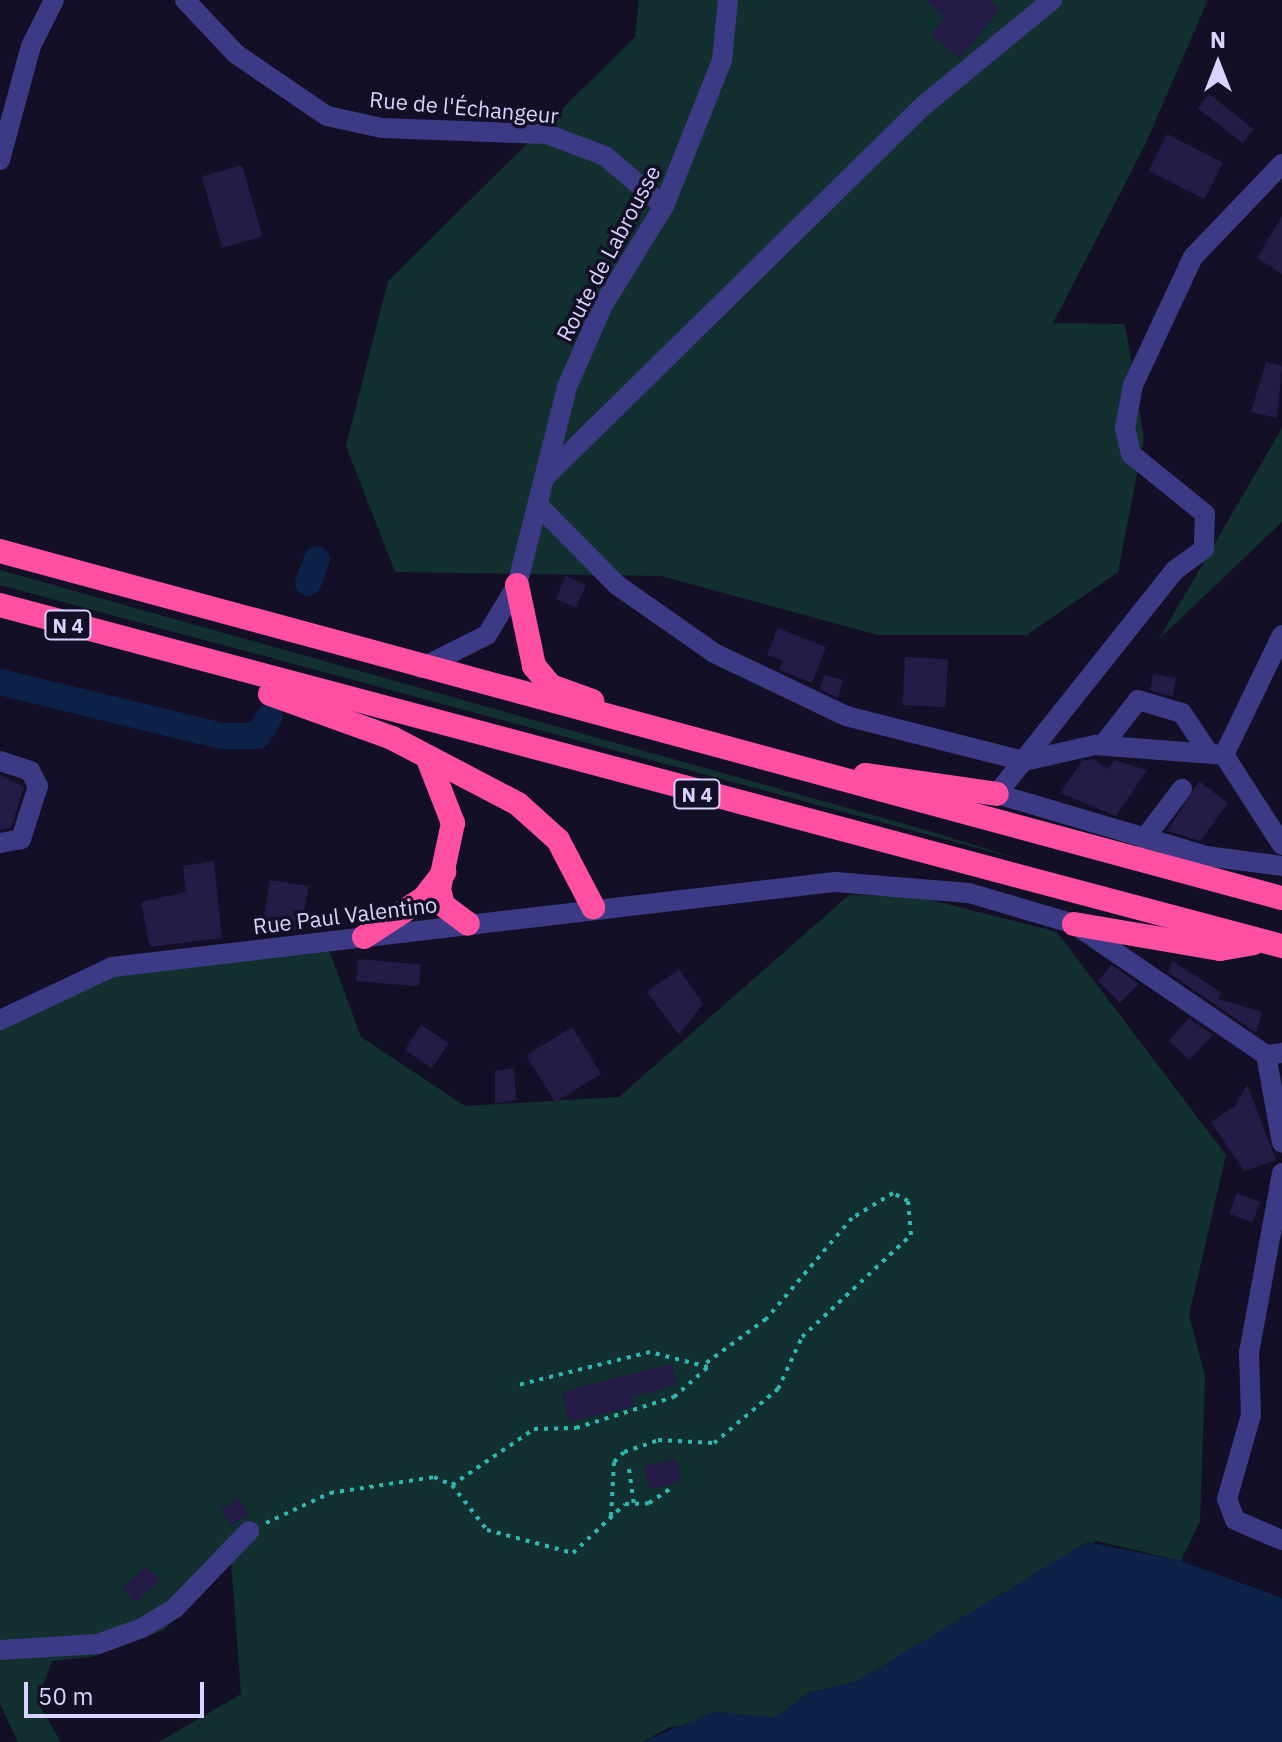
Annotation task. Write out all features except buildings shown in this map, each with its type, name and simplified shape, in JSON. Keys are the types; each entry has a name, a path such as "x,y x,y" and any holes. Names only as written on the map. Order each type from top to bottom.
{"highway":[{"name":"N 4","path":"0,551 651,732 1282,898"},
{"path":"517,585 527,652 551,686 651,732"},
{"name":"N 4","path":"0,605 136,644 1270,944"},
{"path":"136,644 426,757 541,820 574,864 593,907"},
{"path":"736,755 997,794"},
{"path":"426,757 453,823 443,905 468,924"},
{"path":"364,937 424,898 445,871"},
{"path":"1074,924 1220,949 1270,944"}],"street":[{"path":"0,160 31,46 54,0"},
{"name":"Rue de l'Échangeur","path":"185,0 236,54 327,116 382,128 547,134 605,156 664,206"},
{"name":"Route de Labrousse","path":"419,668 487,635 517,585 567,387 603,305 664,206 722,60 728,0"},
{"path":"546,476 923,106 1052,0"},
{"path":"1282,164 1193,257 1133,385 1125,428 1131,454 1205,514 1204,549 1175,570 997,794 1144,839 1282,866"},
{"path":"539,506 617,585 714,653 846,716 1024,761 1103,745 1216,754"},
{"path":"1216,754 1282,635"},
{"path":"1103,745 1138,700 1182,713 1282,845"},
{"path":"0,761 30,771 38,786 21,839 0,843"},
{"path":"1144,839 1182,789"},
{"name":"Rue Paul Valentino","path":"0,1020 112,967 593,907 835,882 911,884 1074,924"},
{"path":"1074,924 1274,1054 1282,1143"},
{"path":"1282,1173 1273,1299 1249,1352 1247,1433 1227,1499 1235,1520 1282,1540"},
{"path":"0,1650 98,1644 175,1608 249,1531"}],"path":[{"path":"514,1386 650,1352 706,1363 766,1319 852,1218 893,1193 908,1201 911,1235 802,1337 778,1389 714,1443 658,1440 624,1452 614,1462 611,1516"},
{"path":"249,1531 330,1493 415,1480 452,1485 534,1429 576,1428 674,1397 707,1371 706,1363"},
{"path":"629,1469 634,1503"},
{"path":"452,1485 487,1530 559,1552 590,1541 611,1516 634,1503 649,1503 670,1489"}],"green space":[{"path":"639,0 1208,0 1144,147 1053,323 1125,324 1144,438 1118,572 1027,635 878,635 661,576 395,572 346,446 388,281 635,37"},
{"path":"1282,428 1282,522 1159,639"},
{"path":"0,570 926,830 1022,860 0,585"},
{"path":"849,895 916,896 1057,932 1226,1155 1189,1315 1205,1376 1200,1521 1181,1561 1097,1541 855,1682 810,1692 774,1718 670,1727 642,1742 159,1742 241,1694 231,1560 164,1630 92,1657 52,1661 37,1701 61,1742 18,1742 0,1704 0,1021 112,967 326,942 361,1037 465,1106 619,1097"}],"water":[{"path":"1087,1542 1181,1561 1282,1598 1282,1742 642,1742 715,1711 774,1718 810,1692 855,1682"}],"waterway":[{"path":"308,583 317,560"},
{"path":"0,682 222,736 258,736 270,716"}]}
